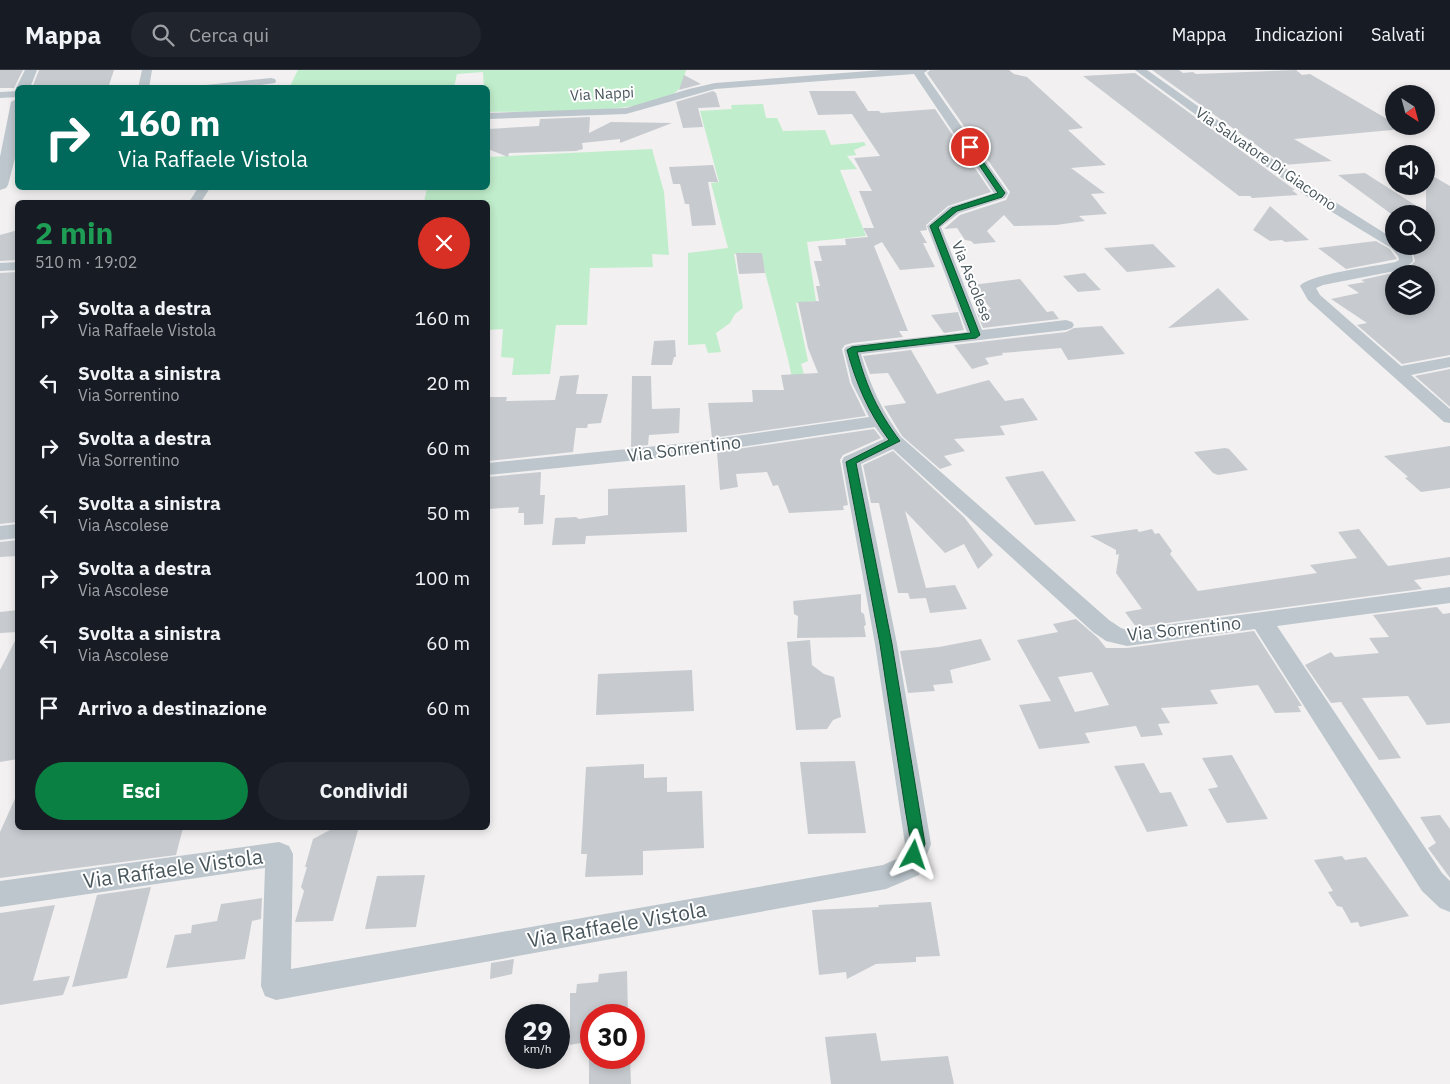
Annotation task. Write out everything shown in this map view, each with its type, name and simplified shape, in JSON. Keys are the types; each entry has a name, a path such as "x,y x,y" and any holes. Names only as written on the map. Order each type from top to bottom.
{"street":[{"path":"24,85 31,70"},
{"path":"144,85 147,70"},
{"name":"Via Ascolese","path":"917,70 1002,193 954,210 934,226 976,335"},
{"name":"Via Nappi","path":"490,116 646,108 711,82 923,70"},
{"name":"Via Salvatore Di Giacomo","path":"1140,70 1314,195 1385,239"},
{"path":"234,85 271,81"},
{"path":"0,95 15,101"},
{"path":"0,185 4,157 15,140"},
{"name":"Via Salvatore Di Giacomo","path":"1405,255 1406,261 1400,266 1319,281 1308,286 1313,297 1450,418"},
{"path":"0,267 15,266"},
{"name":"Via Sorrentino","path":"1066,324 852,350 861,383 887,431 1100,626 1114,635 1128,638 1450,596"},
{"path":"1398,372 1450,362"},
{"name":"Via Sorrentino","path":"490,469 887,431"},
{"name":"Via Raffaele Vistola","path":"0,894 279,854 276,986 886,877 909,866 918,844 886,644 851,462 887,431"},
{"path":"0,533 15,531"},
{"path":"1261,620 1432,882 1450,899"}],"green space":[{"path":"298,70 686,70 679,89 662,99 641,105 558,112 490,112 490,85 484,85 483,72 457,74 454,85 290,85"},
{"path":"763,104 766,118 777,118 783,131 825,130 831,145 864,142 866,145 854,150 856,155 847,156 857,169 840,170 866,236 807,242 816,301 796,303 808,361 801,364 816,415 800,416 788,359 760,253 734,254 743,308 735,314 730,323 716,333 721,352 708,353 705,344 688,345 688,253 728,248 711,183 719,182 700,111 732,109 731,105"},
{"path":"652,149 664,192 669,255 652,254 653,267 590,268 587,325 556,325 550,374 512,375 514,358 501,357 503,329 490,330 490,200 424,200 427,190 490,190 490,157"}],"building":[{"path":"0,70 23,70 14,88 0,88"},
{"path":"39,70 114,70 109,85 33,85"},
{"path":"930,70 1009,70 1014,74 1027,77 1083,128 1068,130 1106,165 1071,168 1105,193 1091,194 1107,214 1079,216 1085,221 1056,225 1014,226 1004,215 987,231 996,242 974,244 971,241 965,240 957,228 944,229 960,215 1006,200 1010,192 927,73"},
{"path":"1152,70 1179,70 1183,73 1193,72 1196,74 1296,70 1302,75 1310,74 1385,118 1385,131 1294,139 1332,161 1284,165"},
{"path":"1135,73 1295,190 1292,190 1298,195 1252,198 1250,196 1239,196 1083,76"},
{"path":"684,75 701,84 679,90"},
{"path":"713,91 716,93 720,107 698,108 703,127 683,128 676,102"},
{"path":"809,91 855,91 868,111 879,111 881,113 935,109 991,192 948,206 926,225 927,230 920,231 927,243 923,243 935,267 900,270 882,242 874,246 908,331 899,331 903,337 852,343 845,345 842,349 850,383 866,416 712,438 708,403 753,402 752,390 784,390 781,375 818,373 808,348 798,302 819,301 816,286 820,286 814,261 822,261 818,246 846,245 845,239 868,237 863,228 874,228 859,191 872,191 854,158 880,156 852,114 818,115"},
{"path":"590,117 589,133 611,122 672,123 620,143 620,139 582,143 583,149 576,151 509,153 508,157 490,150 490,129 539,126 540,119"},
{"path":"713,165 718,182 708,182 716,225 692,226 689,204 685,204 680,184 673,184 669,167"},
{"path":"1365,173 1385,186 1385,195 1399,195 1415,205 1385,205 1385,209 1338,175"},
{"path":"1435,177 1450,186 1450,355 1402,364 1357,325 1367,323 1331,299 1359,293 1347,285 1365,282 1361,280 1385,275 1385,315 1435,315 1435,265 1411,265 1415,261 1413,255 1435,255 1435,205 1426,205 1426,195 1435,195"},
{"path":"1270,206 1309,240 1270,241 1253,230"},
{"path":"15,231 15,260 0,261 0,235"},
{"path":"1376,241 1385,246 1385,255 1394,255 1397,259 1346,269 1318,248"},
{"path":"1153,244 1176,267 1127,272 1104,248"},
{"path":"736,253 762,253 765,273 739,274"},
{"path":"15,272 15,522 0,524 0,273"},
{"path":"1085,273 1101,290 1078,292 1063,276"},
{"path":"1020,279 1047,312 1053,311 1059,319 983,328 976,311 991,309 972,285"},
{"path":"1218,288 1249,320 1168,328"},
{"path":"958,312 964,330 944,333 931,315"},
{"path":"1102,326 1125,354 1068,360 1061,348 1002,353 1003,355 985,358 989,364 972,369 954,345 1066,332 1074,328"},
{"path":"675,340 676,357 674,357 672,365 651,365 654,341"},
{"path":"911,350 937,394 989,380 1005,401 1023,398 1038,420 1000,426 1005,435 954,439 965,451 944,456 952,465 940,469 902,436 884,406 906,403 888,373 870,374 863,356"},
{"path":"1450,369 1450,407 1415,376"},
{"path":"579,375 576,394 608,394 601,423 588,424 587,428 576,428 573,452 490,461 490,397 507,397 506,401 555,400 560,376"},
{"path":"632,376 651,376 652,409 680,408 679,433 649,435 648,445 631,447"},
{"path":"874,429 881,438 843,455 840,460 848,505 843,506 844,510 789,513 778,485 773,486 767,472 736,474 738,487 720,490 717,452"},
{"path":"1450,446 1450,488 1421,492 1405,478 1408,477 1384,456"},
{"path":"1229,449 1248,470 1218,475 1213,473 1194,452"},
{"path":"893,451 964,517 993,555 978,569 964,544 945,553 905,511 926,588 955,585 967,609 930,613 926,598 910,599 908,593 898,593 879,503 871,503 863,465"},
{"path":"1043,471 1076,521 1035,525 1005,477"},
{"path":"541,472 540,495 545,495 543,524 524,525 524,513 518,513 519,507 490,509 490,477"},
{"path":"685,485 687,532 586,536 585,544 552,545 555,518 576,517 579,519 608,515 608,489"},
{"path":"1137,529 1139,532 1152,529 1155,534 1159,533 1172,551 1170,554 1198,591 1317,573 1310,565 1357,558 1338,532 1359,529 1388,566 1450,557 1450,575 1414,580 1422,589 1136,627 1125,612 1142,609 1116,573 1119,554 1116,555 1116,550 1090,536"},
{"path":"15,540 15,556 0,557 0,542"},
{"path":"861,594 861,612 864,614 866,637 797,638 798,616 794,614 793,601"},
{"path":"1437,607 1443,614 1450,613 1450,723 1427,725 1408,696 1362,698 1401,758 1379,760 1341,702 1331,703 1305,665 1331,652 1335,657 1379,653 1369,638 1389,637 1373,615"},
{"path":"15,610 15,632 0,633 0,612"},
{"path":"1076,619 1098,638 1106,648 1127,648 1254,631 1302,706 1298,706 1301,712 1275,713 1258,685 1210,690 1218,704 1161,708 1170,723 1158,724 1163,735 1141,737 1136,726 1085,733 1090,743 1039,749 1019,705 1051,701 1017,640 1058,632 1053,624","holes":["1092,672 1109,705 1075,712 1058,677"]},
{"path":"981,639 991,660 950,670 953,683 933,685 935,691 908,693 900,651 939,647"},
{"path":"810,640 812,665 824,674 834,677 841,717 833,720 827,729 796,730 787,642"},
{"path":"15,641 15,760 0,762 0,670"},
{"path":"692,670 694,711 596,715 598,674"},
{"path":"1232,755 1268,819 1227,823 1208,789 1218,787 1202,758"},
{"path":"855,761 866,833 808,834 800,762"},
{"path":"1144,763 1160,793 1171,792 1188,826 1147,832 1114,766"},
{"path":"644,764 644,778 667,777 667,792 702,791 704,848 643,851 643,875 585,877 587,854 581,854 586,767"},
{"path":"15,799 15,830 182,830 176,855 0,878 0,832"},
{"path":"1440,815 1450,829 1450,878 1428,848 1436,843 1420,817"},
{"path":"330,830 358,830 333,921 295,922 304,891 301,887 313,839"},
{"path":"1342,856 1345,860 1366,857 1409,916 1360,927 1358,922 1351,923 1342,907 1337,906 1328,892 1333,891 1314,860"},
{"path":"425,875 416,927 365,929 377,876"},
{"path":"151,887 127,978 72,987 97,895"},
{"path":"262,898 261,919 252,921 245,959 166,968 175,935 191,933 192,925 217,921 221,904"},
{"path":"931,902 940,956 916,957 916,962 876,964 847,979 846,972 819,975 812,910 879,907 878,905"},
{"path":"55,905 33,981 70,976 63,995 0,1005 0,913"},
{"path":"514,959 512,974 490,979 491,963"},
{"path":"627,971 628,1004 580,1004 580,1043 570,1045 570,993 576,993 577,984 598,982 599,974"},
{"path":"876,1033 881,1061 948,1056 954,1084 831,1084 825,1037"},
{"path":"589,1069 630,1069 631,1084 589,1084"}],"route":[{"path":"914,855 918,844 886,644 851,462 895,441 880,422 861,383 852,350 976,335 934,226 954,210 1002,193 970,147"}]}
